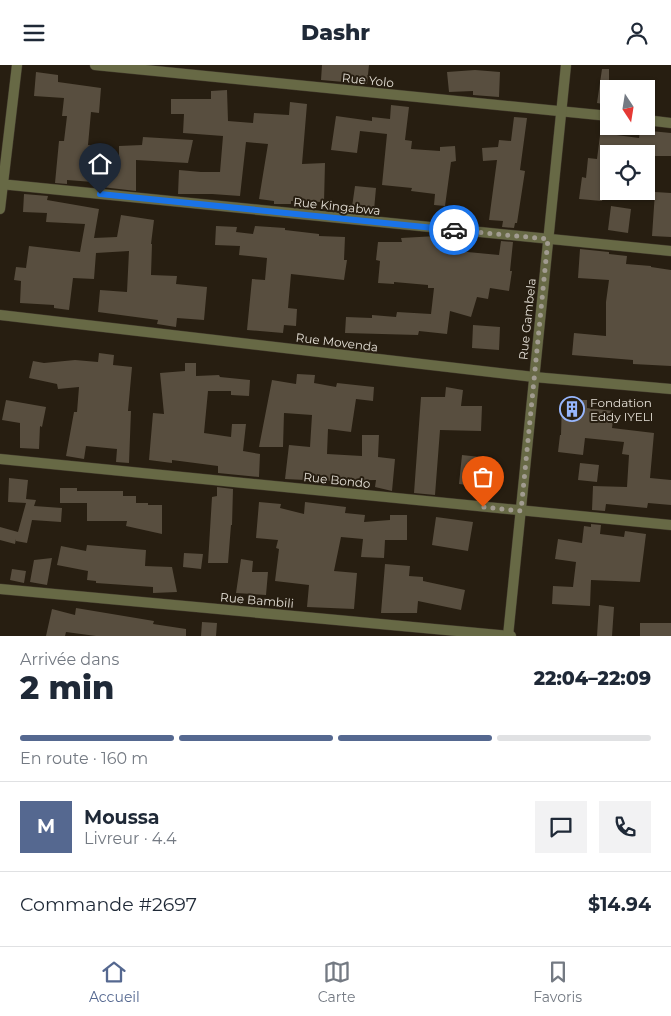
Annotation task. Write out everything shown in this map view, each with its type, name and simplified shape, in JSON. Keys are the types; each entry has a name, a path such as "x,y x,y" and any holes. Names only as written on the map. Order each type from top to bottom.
{"street":[{"path":"0,209 1,184 17,65"},
{"name":"Rue Yolo","path":"94,65 600,115"},
{"name":"Rue Gambela","path":"509,636 566,65"},
{"path":"655,121 671,123"},
{"name":"Rue Kingabwa","path":"1,184 671,251"},
{"name":"Rue Movenda","path":"0,315 534,377 671,389"},
{"name":"Rue Bondo","path":"0,459 671,525"},
{"name":"Rue Bambili","path":"0,589 509,636"}],"building":[{"path":"322,65 369,65 367,84 321,80"},
{"path":"602,69 609,69 609,80 600,80"},
{"path":"475,70 500,72 499,97 473,95 473,91 449,92 447,72"},
{"path":"36,72 58,75 58,82 101,88 99,113 91,112 88,145 96,146 96,150 119,156 119,146 142,145 143,137 193,140 188,163 136,160 136,191 93,186 93,182 67,180 67,184 55,183 59,141 64,141 67,116 62,116 64,98 34,96"},
{"path":"600,83 600,104 597,103"},
{"path":"227,90 228,121 253,123 254,113 289,115 290,102 307,104 302,164 325,163 324,202 291,201 291,204 274,204 274,201 259,199 268,144 246,142 240,196 178,194 179,170 220,172 223,136 183,133 184,114 171,114 171,99 211,99 211,91"},
{"path":"391,105 409,107 405,140 412,141 411,149 440,151 440,147 455,146 456,161 451,162 445,206 434,205 435,194 411,191 412,188 382,185 387,134 360,131 357,153 331,150 336,116 372,121 372,117 390,119"},
{"path":"514,117 527,118 520,170 525,171 517,223 515,223 514,228 502,227 503,221 489,220 497,160 483,161 482,148 498,147 499,140 511,141"},
{"path":"655,131 671,133 671,156 655,156 655,145 600,145 600,200 602,201 579,199 582,177 586,178 588,158 597,159 600,135 639,138 639,135 655,135"},
{"path":"355,186 376,188 374,210 352,207"},
{"path":"655,192 671,193 671,237 652,236"},
{"path":"24,194 48,196 47,200 99,209 94,238 117,237 121,215 154,220 151,244 151,275 177,276 176,284 207,287 204,320 177,318 176,327 157,324 158,320 98,312 100,290 127,292 129,251 96,253 94,279 73,278 69,310 54,308 54,305 20,303 21,281 14,280 16,267 26,268 29,246 80,252 85,224 46,222 47,213 23,212"},
{"path":"611,206 631,209 628,233 608,230"},
{"path":"216,226 237,227 236,232 253,234 255,226 285,228 285,230 319,234 319,236 345,237 344,260 347,260 344,280 291,274 288,308 297,309 296,326 284,325 283,333 247,330 252,279 265,280 267,258 239,255 240,246 215,245"},
{"path":"437,236 459,239 457,251 499,255 501,241 513,242 509,291 490,288 488,299 477,297 471,317 450,311 447,334 419,331 418,335 345,333 346,317 372,318 372,315 396,317 397,312 431,314 434,288 428,288 428,285 394,282 394,284 378,283 380,261 376,260 378,242 402,242 401,238"},
{"path":"580,249 627,256 626,264 671,270 671,366 633,364 633,360 572,355 574,333 606,336 606,302 609,280 578,278"},
{"path":"473,325 500,327 499,350 472,348"},
{"path":"99,353 114,355 113,365 132,367 128,411 131,411 129,463 116,462 117,449 86,446 84,459 66,456 74,412 77,412 79,387 58,389 57,384 29,378 33,361 44,363 75,360 98,362"},
{"path":"185,363 196,363 196,376 219,375 220,377 250,380 249,396 231,395 231,391 208,391 204,433 231,437 232,424 246,424 243,451 260,454 259,477 218,473 218,466 172,460 172,463 149,460 153,413 164,414 160,373 185,371"},
{"path":"297,374 315,375 314,383 336,387 337,383 374,387 373,401 356,399 351,432 328,429 327,454 362,456 362,435 379,435 378,457 395,459 392,491 375,487 376,480 326,481 285,479 289,445 310,447 312,415 284,413 283,447 259,447 272,380 296,384"},
{"path":"446,387 463,390 461,406 482,406 481,431 440,430 435,495 414,493 421,397 445,397"},
{"path":"6,400 46,407 42,427 40,426 39,449 20,448 20,423 2,420"},
{"path":"562,400 587,400 587,408 614,411 612,428 654,433 650,478 671,480 671,505 648,503 647,508 606,504 605,511 592,510 593,486 627,487 629,455 622,454 624,442 585,438 583,455 558,452 561,435"},
{"path":"462,455 489,458 485,487 459,484"},
{"path":"580,463 599,465 597,482 578,480"},
{"path":"9,478 28,480 26,499 36,500 34,506 62,508 61,522 32,520 27,543 16,541 16,539 15,544 0,540 0,527 18,532 26,503 8,502"},
{"path":"217,487 233,489 228,563 208,563 212,497 217,496"},
{"path":"60,488 77,488 77,491 123,491 123,496 136,496 136,503 162,505 162,534 126,526 127,521 87,521 87,503 60,503"},
{"path":"259,502 281,504 280,508 304,514 305,502 346,507 345,513 365,515 364,522 390,520 390,515 407,515 407,540 385,540 384,558 361,557 363,539 341,537 334,571 357,573 354,609 307,607 309,585 275,581 279,549 276,548 278,540 256,538"},
{"path":"436,517 473,522 468,551 432,545"},
{"path":"591,524 601,525 600,534 624,537 625,531 646,534 640,582 591,580 590,606 552,604 553,586 573,587 576,562 555,559 558,539 582,543 584,526 591,527"},
{"path":"87,545 146,550 145,566 172,567 177,592 153,593 153,587 96,583 96,581 87,580 88,571 57,565 61,546 86,551"},
{"path":"184,553 203,554 201,569 183,567"},
{"path":"52,558 47,585 30,582 34,560"},
{"path":"241,559 253,561 252,572 268,572 266,595 236,593"},
{"path":"385,564 410,566 409,576 423,577 423,581 465,590 461,610 418,601 417,613 381,613"},
{"path":"12,569 26,571 24,583 10,580"},
{"path":"599,605 614,607 612,636 597,636"},
{"path":"76,608 154,621 153,624 186,629 186,636 96,636 66,632 65,636 46,636 52,609 75,615"},
{"path":"202,622 217,623 216,636 201,636"},
{"path":"640,623 671,623 671,636 640,636"}],"way so far":[{"path":"454,230 548,239 521,511 483,507"}],"place":[{"name":"Fondation Eddy IYELI","path":"572,409"}],"route":[{"path":"100,194 454,230"}]}
